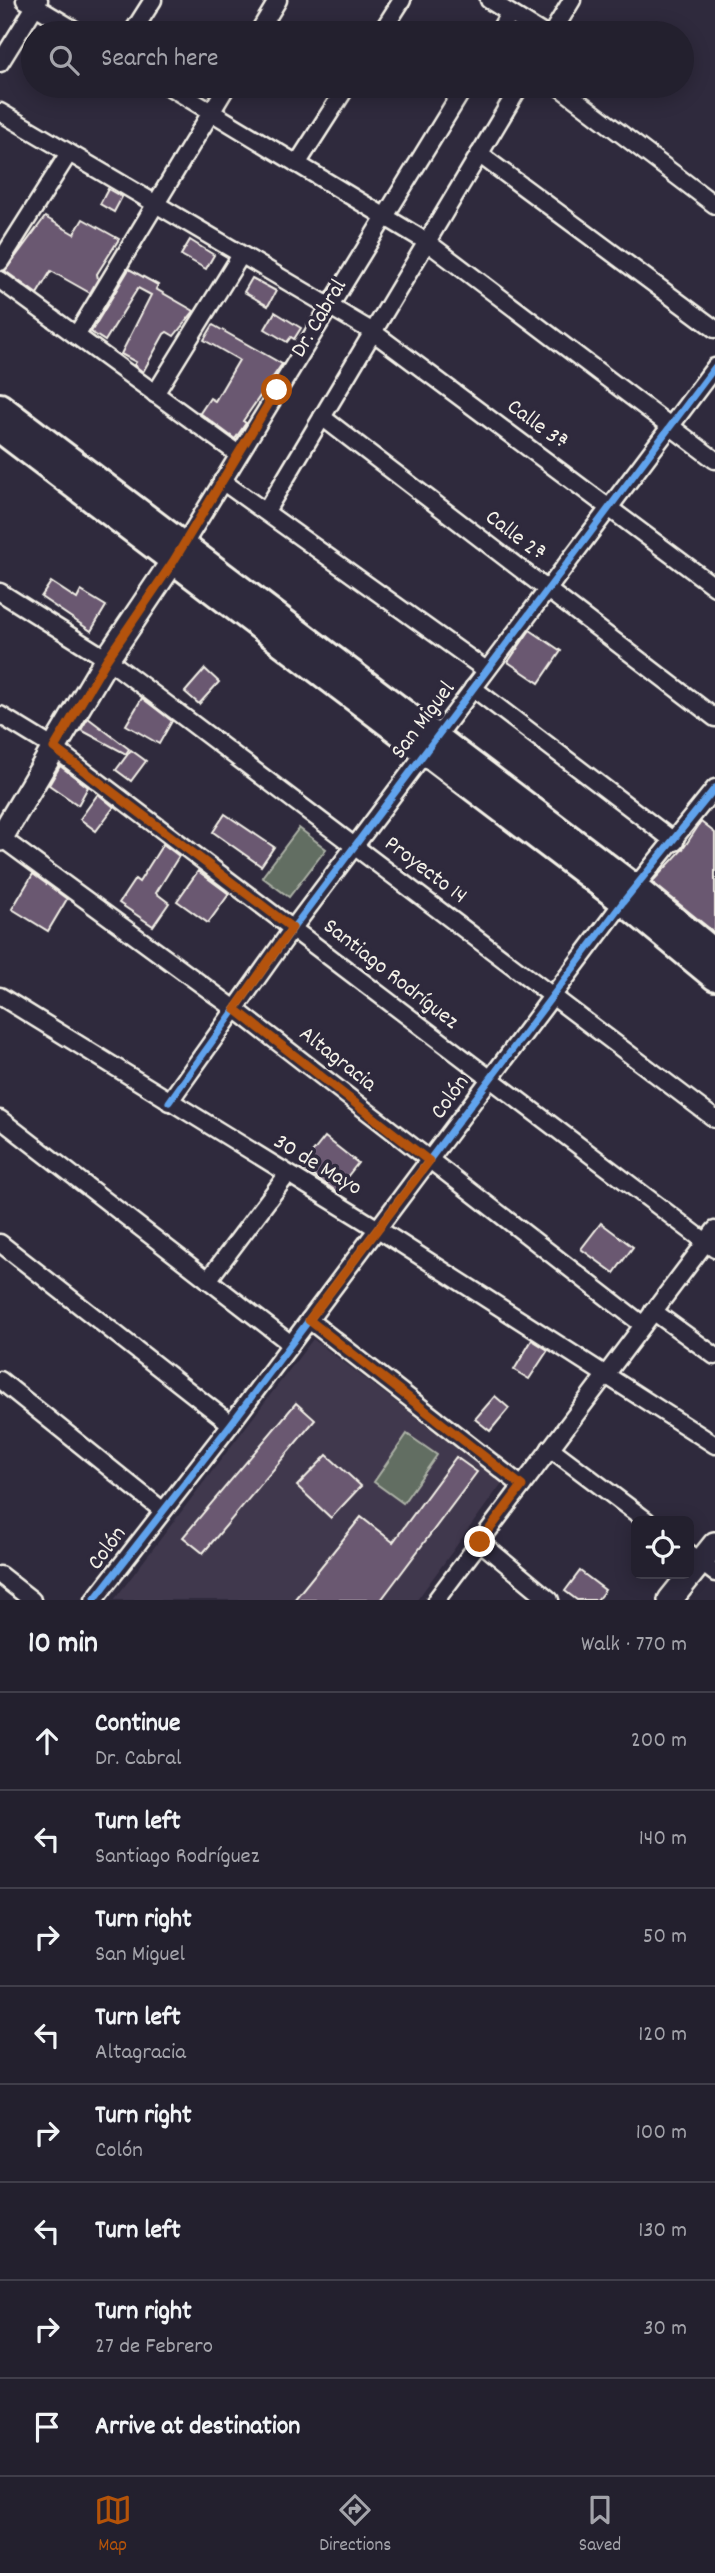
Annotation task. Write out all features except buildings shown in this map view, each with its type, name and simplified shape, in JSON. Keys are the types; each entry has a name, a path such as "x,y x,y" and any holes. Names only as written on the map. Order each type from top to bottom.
{"main road":[{"path":"0,406 178,554"},
{"path":"0,430 178,554 630,895 715,952"},
{"path":"630,895 715,978"}],"street":[{"path":"140,21 153,0"},
{"path":"265,21 278,0"},
{"path":"388,21 402,0"},
{"path":"489,0 520,21"},
{"path":"559,21 572,0"},
{"path":"23,21 33,2 62,21"},
{"path":"505,21 509,15"},
{"path":"0,63 21,24"},
{"path":"188,98 427,242 715,460"},
{"path":"76,336 220,98"},
{"path":"298,164 339,98"},
{"name":"Dr. Cabral","path":"0,838 107,659 178,554 457,98"},
{"path":"267,511 513,98"},
{"path":"574,98 715,205"},
{"name":"Calle 3ª","path":"0,112 373,332 715,587"},
{"path":"0,262 69,153"},
{"path":"479,155 715,329"},
{"path":"155,394 241,255"},
{"path":"0,281 238,454"},
{"name":"San Miguel","path":"169,1102 292,928 715,367"},
{"name":"Calle 2ª","path":"322,417 715,718"},
{"path":"222,481 486,670"},
{"name":"Proyecto 14","path":"0,592 107,659 715,1119"},
{"path":"473,688 674,842"},
{"name":"Santiago Rodríguez","path":"0,715 54,748 488,1080 712,1240"},
{"name":"Colón","path":"94,1600 231,1424 488,1080 715,788"},
{"name":"Altagracia","path":"0,838 235,1009 429,1161 648,1318 715,1356"},
{"name":"30 de Mayo","path":"0,996 378,1229 715,1445"},
{"path":"0,1119 291,1343"},
{"path":"208,1280 287,1175"},
{"path":"436,1600 648,1318 712,1240"},
{"path":"0,1244 231,1424"},
{"path":"309,1320 522,1486"},
{"path":"0,1380 162,1510"},
{"path":"550,1448 640,1516"},
{"path":"480,1542 550,1600"},
{"path":"670,1600 715,1544"},
{"path":"0,1575 32,1600"}],"shaded area":[{"path":"313,1339 502,1483 417,1600 114,1600"}],"green space":[{"path":"299,828 326,849 289,897 262,877"},
{"path":"407,1434 437,1455 403,1503 374,1482"}],"cycle path":[{"path":"169,1102 293,928 715,367"},
{"path":"94,1600 231,1424 623,902 715,788"}],"route":[{"path":"277,390 173,562 107,659 54,748 292,928 235,1009 429,1161 309,1320 522,1486 480,1542"}]}
